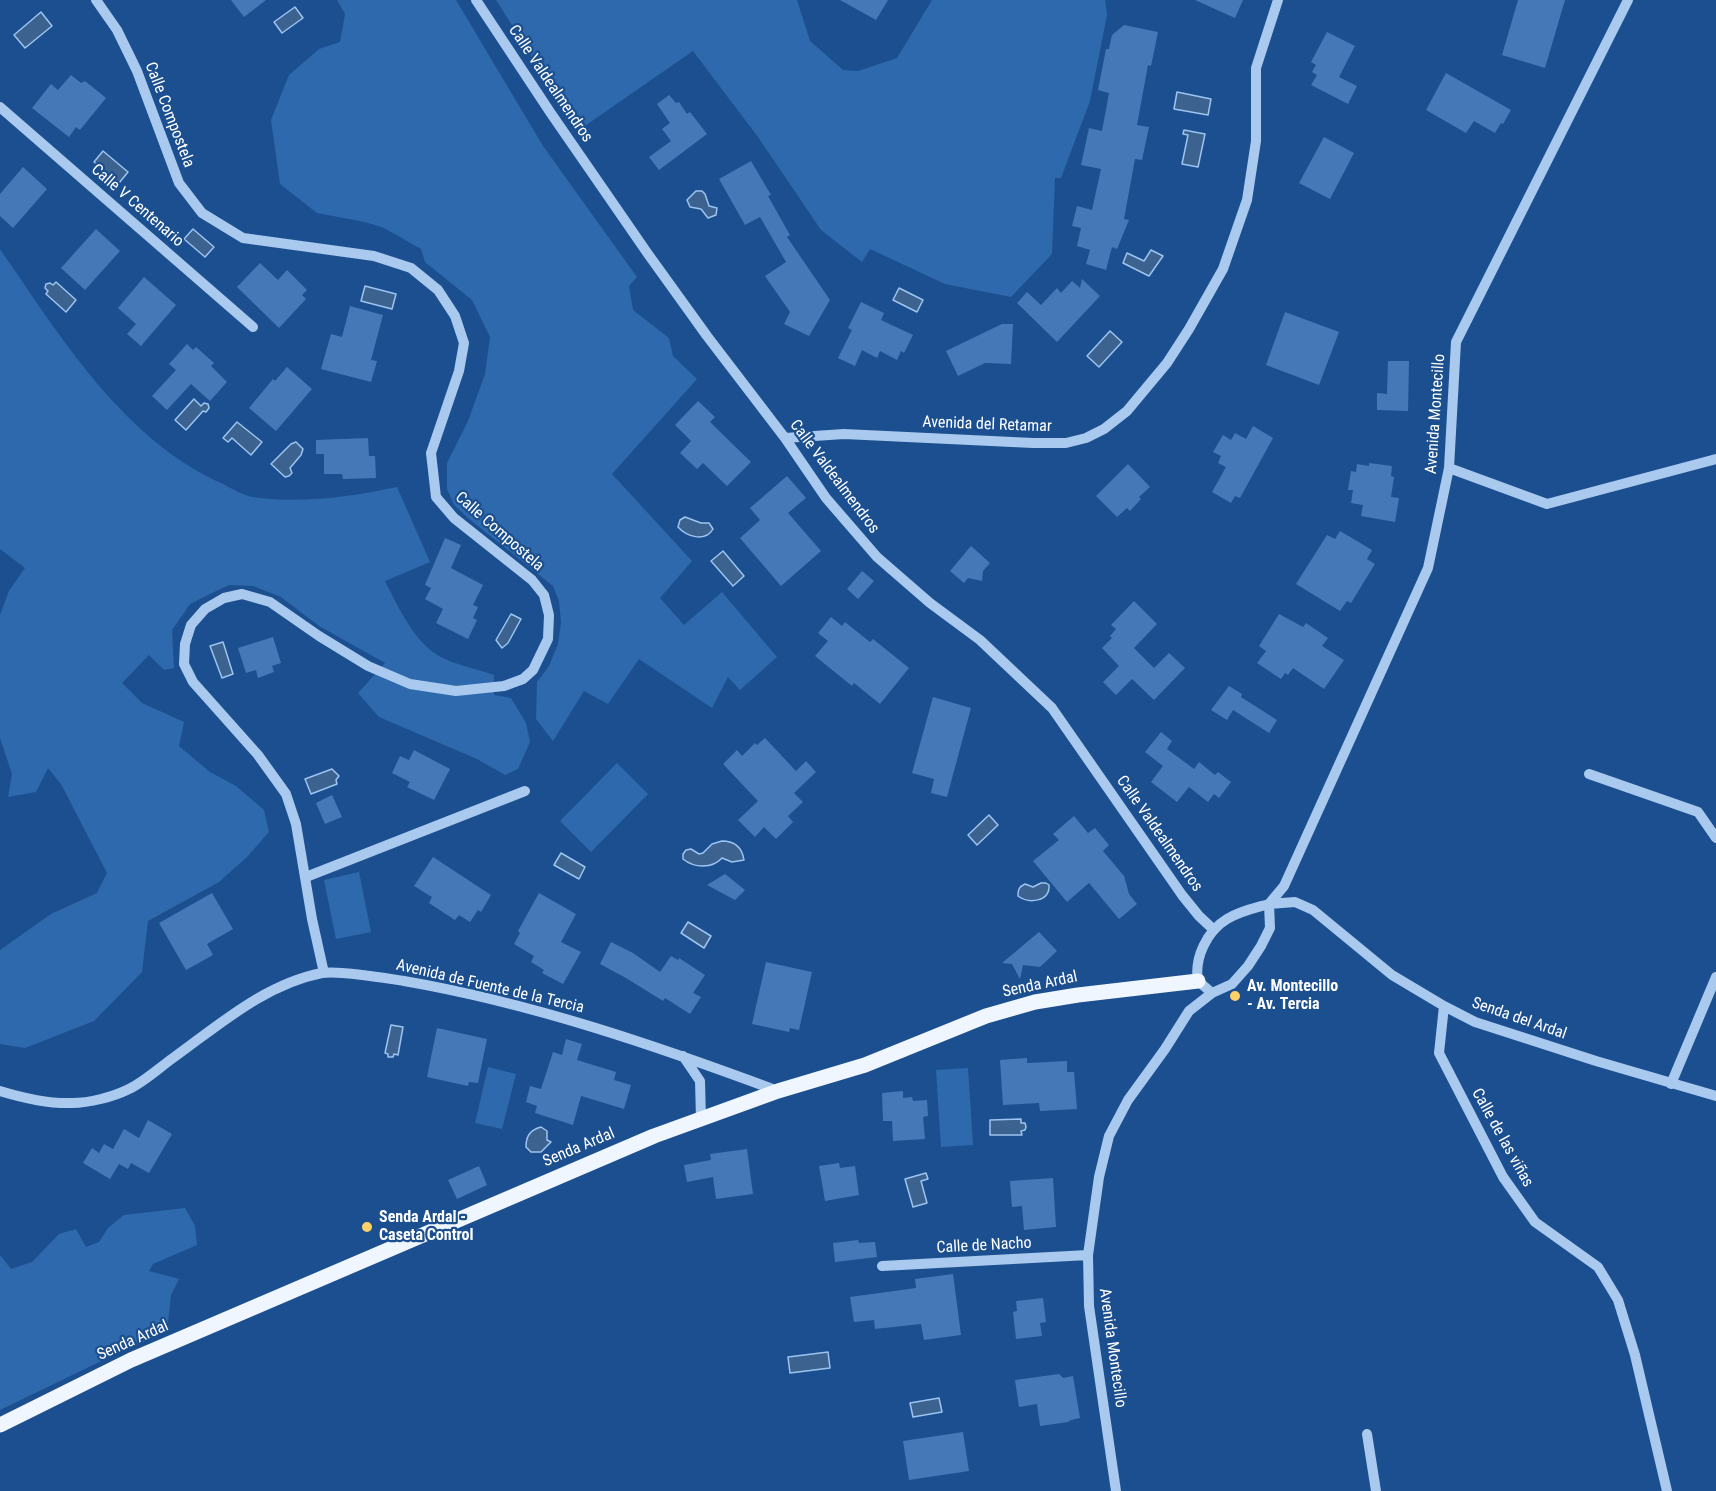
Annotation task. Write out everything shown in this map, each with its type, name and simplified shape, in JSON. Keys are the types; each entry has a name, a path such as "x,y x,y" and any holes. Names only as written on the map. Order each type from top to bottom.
{"main road":[{"name":"Senda Ardal","path":"0,1425 131,1360 654,1136 778,1091 865,1065 986,1016 1035,1002 1198,981"}],"street":[{"name":"Calle Compostela","path":"96,0 117,30 137,71 179,183 202,213 243,238 374,256 411,268 438,291 455,316 464,343 459,371 431,453 436,497 454,518 532,580 544,595 547,605 548,639 534,670 522,679 504,686 456,691 410,684 368,666 318,636 270,602 242,594 224,598 205,609 190,626 185,644 184,664 193,682 258,754 286,794 296,824 312,919 324,973"},
{"name":"Calle Valdealmendros","path":"476,0 550,112 655,263 785,438 826,498 877,557 930,603 981,640 1052,708 1182,895 1214,930"},
{"name":"Avenida del Retamar","path":"785,438 844,434 1066,443 1086,438 1104,429 1127,411 1167,363 1223,269 1247,200 1256,141 1256,68 1278,0"},
{"name":"Avenida Montecillo","path":"1116,1491 1089,1306 1088,1255 1099,1177 1109,1136 1128,1100 1189,1011 1212,993 1233,984 1261,946 1269,928 1269,904 1284,886 1428,568 1449,468 1456,342 1628,0"},
{"name":"Calle V Centenario","path":"0,106 253,327"},
{"path":"1449,468 1547,504 1716,459"},
{"path":"1589,774 1698,812 1716,838"},
{"path":"306,877 525,791"},
{"name":"Senda del Ardal","path":"1214,930 1227,919 1269,904 1295,902 1314,910 1392,975 1475,1022 1716,1096"},
{"path":"1212,993 1198,981 1196,970 1204,944 1214,930"},
{"name":"Avenida de Fuente de la Tercia","path":"0,1091 31,1100 72,1103 130,1089 247,1005 285,984 324,973 377,977 430,986 566,1019 683,1056 778,1091"},
{"path":"1671,1084 1716,977"},
{"name":"Calle de las viñas","path":"1444,1006 1439,1053 1503,1177 1535,1222 1598,1267 1618,1300 1635,1355 1667,1491"},
{"path":"683,1056 700,1081 701,1119"},
{"name":"Calle de Nacho","path":"882,1266 1088,1255"},
{"path":"1367,1434 1376,1491"}],"shaded area":[{"path":"337,0 456,0 543,146 637,277 629,286 633,310 669,338 673,356 697,379 612,474 692,561 660,598 684,625 722,592 777,657 740,690 728,677 712,708 639,659 608,704 584,691 553,741 536,719 537,682 549,666 558,644 561,622 559,601 553,586 454,505 447,489 447,463 468,421 485,374 490,337 472,300 425,262 421,249 384,228 317,213 280,184 271,120 289,75 319,49 340,42 345,14"},
{"path":"496,0 797,0 810,41 843,70 858,71 897,58 932,0 1105,0 1107,15 1090,101 1061,178 1055,178 1052,254 1011,297 945,284 870,249 862,262 821,230 758,137 693,51 579,130"},
{"path":"295,7 303,18 282,33 274,22"},
{"path":"41,12 52,26 25,48 14,35"},
{"path":"1177,92 1211,99 1208,115 1174,109"},
{"path":"1184,130 1205,134 1198,167 1182,164 1188,135 1183,134"},
{"path":"103,151 128,172 119,183 94,162"},
{"path":"696,191 702,191 709,206 717,208 716,215 708,218 701,209 690,207 687,200"},
{"path":"193,229 214,247 205,257 184,239"},
{"path":"0,249 96,383 154,441 187,465 241,493 270,499 307,500 397,487 430,562 385,581 398,606 410,627 435,653 445,659 494,675 494,695 511,698 526,723 530,742 518,769 505,775 477,759 379,717 358,693 385,663 319,626 281,597 253,586 229,585 190,604 172,630 174,668 164,670 149,655 122,683 142,703 184,722 179,746 210,772 236,786 264,810 269,832 247,857 219,882 148,921 142,972 94,1021 25,1048 0,1044 0,950 51,914 97,893 107,873 61,784 48,768 36,792 8,797 12,774 0,738 0,615 9,591 25,568 0,549"},
{"path":"1151,250 1163,256 1149,276 1123,263 1127,253 1144,261"},
{"path":"56,282 76,300 66,312 46,294 48,291 45,288 46,284 53,285"},
{"path":"365,286 396,294 392,309 361,301"},
{"path":"899,288 923,300 917,312 893,300"},
{"path":"1110,331 1122,342 1099,367 1087,356"},
{"path":"194,399 201,406 204,403 208,404 209,408 206,412 203,411 186,430 175,420"},
{"path":"237,422 262,442 251,455 232,438 228,442 223,438"},
{"path":"296,442 303,449 290,468 292,473 285,477 271,464 291,444"},
{"path":"685,517 701,523 709,523 713,529 705,536 690,535 678,527 680,520"},
{"path":"723,551 744,576 733,586 711,561"},
{"path":"511,614 521,619 508,643 502,648 496,640"},
{"path":"223,642 233,674 222,678 210,646"},
{"path":"617,763 648,794 591,852 560,821"},
{"path":"332,769 339,776 336,780 337,784 311,794 305,779"},
{"path":"989,815 998,825 977,845 968,835"},
{"path":"722,841 731,842 737,846 744,860 732,862 722,858 718,862 703,866 683,859 686,850 691,849 699,854 703,853 712,844"},
{"path":"561,853 585,867 579,879 554,865"},
{"path":"359,872 371,932 336,939 324,880"},
{"path":"1041,883 1049,885 1043,898 1033,901 1018,896 1019,888 1023,885 1033,887"},
{"path":"688,922 711,936 704,948 681,933"},
{"path":"391,1025 403,1027 398,1055 388,1057 385,1053"},
{"path":"488,1067 516,1074 502,1129 475,1123"},
{"path":"968,1068 973,1145 941,1147 936,1070"},
{"path":"1021,1119 1021,1123 1025,1123 1026,1127 1021,1131 1022,1135 990,1135 990,1120"},
{"path":"541,1127 547,1131 547,1140 551,1142 541,1152 531,1152 526,1147 528,1137 531,1132"},
{"path":"926,1173 928,1179 921,1181 927,1203 913,1207 905,1179"},
{"path":"185,1208 195,1226 197,1245 153,1264 149,1271 179,1279 171,1295 167,1332 0,1410 0,1255 11,1269 32,1262 59,1234 76,1229 86,1247 99,1242 108,1228 124,1215"},
{"path":"828,1352 830,1368 790,1373 788,1357"},
{"path":"939,1398 942,1412 913,1417 910,1403"}],"building":[{"path":"231,0 266,0 244,17"},
{"path":"840,0 888,0 876,20"},
{"path":"1195,0 1243,0 1235,18"},
{"path":"1518,0 1565,0 1545,68 1502,55"},
{"path":"1124,25 1158,32 1151,66 1148,65 1137,125 1149,127 1142,160 1135,159 1124,219 1129,220 1117,249 1112,247 1106,270 1086,264 1090,250 1077,246 1081,228 1072,226 1077,206 1092,210 1101,169 1081,165 1089,128 1102,131 1109,93 1098,90 1106,49 1109,49 1112,35"},
{"path":"1327,32 1355,46 1339,77 1357,86 1348,104 1311,85 1317,75 1312,72 1316,65 1311,62"},
{"path":"1446,73 1511,110 1495,133 1474,121 1466,133 1426,110"},
{"path":"71,75 81,83 85,81 106,98 80,130 76,127 69,137 32,108 51,84 58,90"},
{"path":"669,95 676,103 679,102 687,114 690,112 707,134 659,170 649,157 671,141 662,129 670,123 657,104"},
{"path":"1324,137 1354,153 1330,199 1299,183"},
{"path":"751,161 771,195 768,196 790,235 787,237 830,300 809,336 784,324 790,312 765,276 786,262 760,217 745,225 719,179"},
{"path":"23,167 47,189 13,228 0,216 0,194"},
{"path":"96,229 120,251 85,290 61,268"},
{"path":"260,263 278,280 287,270 307,290 302,295 306,299 279,328 237,287"},
{"path":"144,277 176,305 141,346 127,334 136,324 118,308"},
{"path":"1082,279 1100,296 1057,342 1017,303 1027,292 1041,305 1057,288 1061,293 1072,281 1080,288"},
{"path":"861,302 884,313 881,320 913,335 904,353 901,351 897,360 880,351 877,358 862,350 855,366 838,358 852,330 848,328"},
{"path":"350,306 383,315 371,360 377,361 371,382 321,369 331,334 342,337"},
{"path":"1285,312 1339,332 1319,385 1266,365"},
{"path":"1002,324 1013,324 1011,364 985,363 958,376 946,351"},
{"path":"187,344 193,350 196,347 214,363 211,366 227,382 210,401 191,384 167,410 152,396 176,370 169,364"},
{"path":"1388,361 1409,361 1408,411 1377,410 1377,393 1387,394"},
{"path":"287,367 312,389 276,431 249,408 273,379 275,381"},
{"path":"698,401 715,417 710,422 751,462 727,486 703,463 697,469 680,453 691,441 675,425"},
{"path":"1253,426 1273,438 1240,498 1235,496 1231,503 1212,492 1226,467 1218,463 1221,456 1213,452 1223,435 1231,440 1235,433 1246,439"},
{"path":"368,438 369,456 375,456 376,478 343,479 342,474 324,474 324,454 316,454 316,440"},
{"path":"1369,463 1392,466 1391,476 1394,477 1391,497 1399,498 1395,522 1361,516 1363,505 1351,503 1353,490 1348,490 1351,471 1356,472 1357,464 1369,466"},
{"path":"1128,464 1150,487 1139,497 1141,499 1130,511 1127,508 1117,517 1096,496"},
{"path":"787,476 806,498 788,513 821,551 781,586 740,538 760,520 750,508"},
{"path":"1340,531 1372,550 1367,559 1375,564 1351,603 1347,601 1340,611 1296,584 1327,535 1335,539"},
{"path":"445,538 461,545 451,568 483,585 473,605 478,607 473,618 477,620 468,639 436,623 443,609 425,599 431,588 425,585"},
{"path":"971,546 990,563 983,571 982,581 968,578 964,583 950,571"},
{"path":"862,571 874,581 858,599 847,589"},
{"path":"1134,601 1157,624 1134,648 1154,668 1169,653 1185,668 1154,700 1132,679 1116,695 1103,682 1119,666 1102,648 1112,638 1110,636 1116,629 1111,625"},
{"path":"1279,614 1303,627 1306,623 1328,638 1322,646 1344,660 1324,689 1293,668 1281,679 1257,663 1266,651 1259,646"},
{"path":"831,617 842,626 845,622 870,642 873,639 909,668 880,704 854,683 852,686 815,656 828,641 818,633"},
{"path":"273,637 281,663 272,666 274,672 258,678 256,670 246,673 238,648"},
{"path":"1229,686 1242,694 1241,697 1277,720 1269,733 1233,710 1227,720 1211,710"},
{"path":"933,697 971,708 947,797 931,793 934,779 912,773"},
{"path":"1161,732 1172,741 1167,749 1194,769 1199,762 1215,775 1218,772 1231,782 1219,798 1214,794 1208,802 1189,787 1177,802 1151,782 1163,766 1145,752"},
{"path":"765,738 796,771 806,761 816,772 794,793 803,802 788,816 793,822 776,839 764,827 755,837 738,820 758,801 723,764 737,750 742,756 755,743 757,745"},
{"path":"414,750 450,769 434,800 407,787 410,782 392,773 400,756 409,760"},
{"path":"332,795 342,817 325,824 316,803"},
{"path":"1074,816 1088,833 1095,828 1109,845 1103,851 1124,876 1129,894 1137,904 1119,919 1089,883 1067,902 1033,861 1059,840 1053,834"},
{"path":"433,857 491,895 481,912 478,910 470,922 459,915 455,920 429,903 432,897 414,886"},
{"path":"725,874 745,890 735,900 707,885"},
{"path":"212,893 233,929 207,944 213,955 186,970 159,923"},
{"path":"539,893 576,914 561,942 581,952 563,984 542,973 544,970 531,962 534,956 514,944 520,933 518,931"},
{"path":"1039,932 1057,951 1040,967 1023,965 1020,979 1012,964 1002,963"},
{"path":"611,942 633,953 660,972 671,956 678,960 679,958 705,975 693,993 701,997 690,1014 665,998 663,1001 600,964"},
{"path":"766,962 812,972 799,1030 790,1028 789,1032 752,1024"},
{"path":"437,1028 487,1039 478,1083 469,1082 468,1086 427,1077"},
{"path":"566,1039 582,1044 577,1060 616,1072 614,1080 631,1085 624,1109 581,1096 573,1125 535,1113 537,1106 526,1102 530,1086 541,1089 553,1052 562,1055"},
{"path":"1027,1058 1027,1063 1067,1061 1067,1072 1074,1072 1077,1109 1040,1111 1039,1103 1003,1105 1000,1060"},
{"path":"903,1091 903,1098 912,1097 913,1101 927,1100 928,1116 923,1117 925,1139 893,1141 892,1121 883,1121 882,1093"},
{"path":"148,1120 172,1134 149,1173 131,1163 128,1169 119,1164 110,1179 83,1163 92,1148 99,1153 104,1144 113,1149 124,1129 139,1138"},
{"path":"747,1149 753,1194 716,1199 713,1177 687,1182 684,1165 711,1160 710,1154"},
{"path":"839,1163 840,1168 855,1166 859,1195 825,1201 819,1166"},
{"path":"479,1166 487,1185 457,1199 448,1180"},
{"path":"1053,1178 1056,1227 1024,1230 1022,1206 1012,1207 1010,1181"},
{"path":"858,1240 859,1243 875,1242 877,1257 835,1262 833,1243"},
{"path":"953,1274 961,1335 924,1340 921,1324 875,1329 874,1320 854,1322 850,1297 916,1288 915,1279"},
{"path":"1043,1298 1046,1322 1040,1323 1042,1336 1016,1339 1013,1312 1017,1311 1016,1301"},
{"path":"1059,1374 1063,1378 1073,1376 1080,1418 1040,1426 1037,1404 1019,1407 1015,1380"},
{"path":"963,1432 969,1471 909,1480 903,1441"}],"place":[{"name":"Av. Montecillo - Av. Tercia","path":"1235,996"},
{"name":"Senda Ardal - Caseta Control","path":"367,1227"}]}
